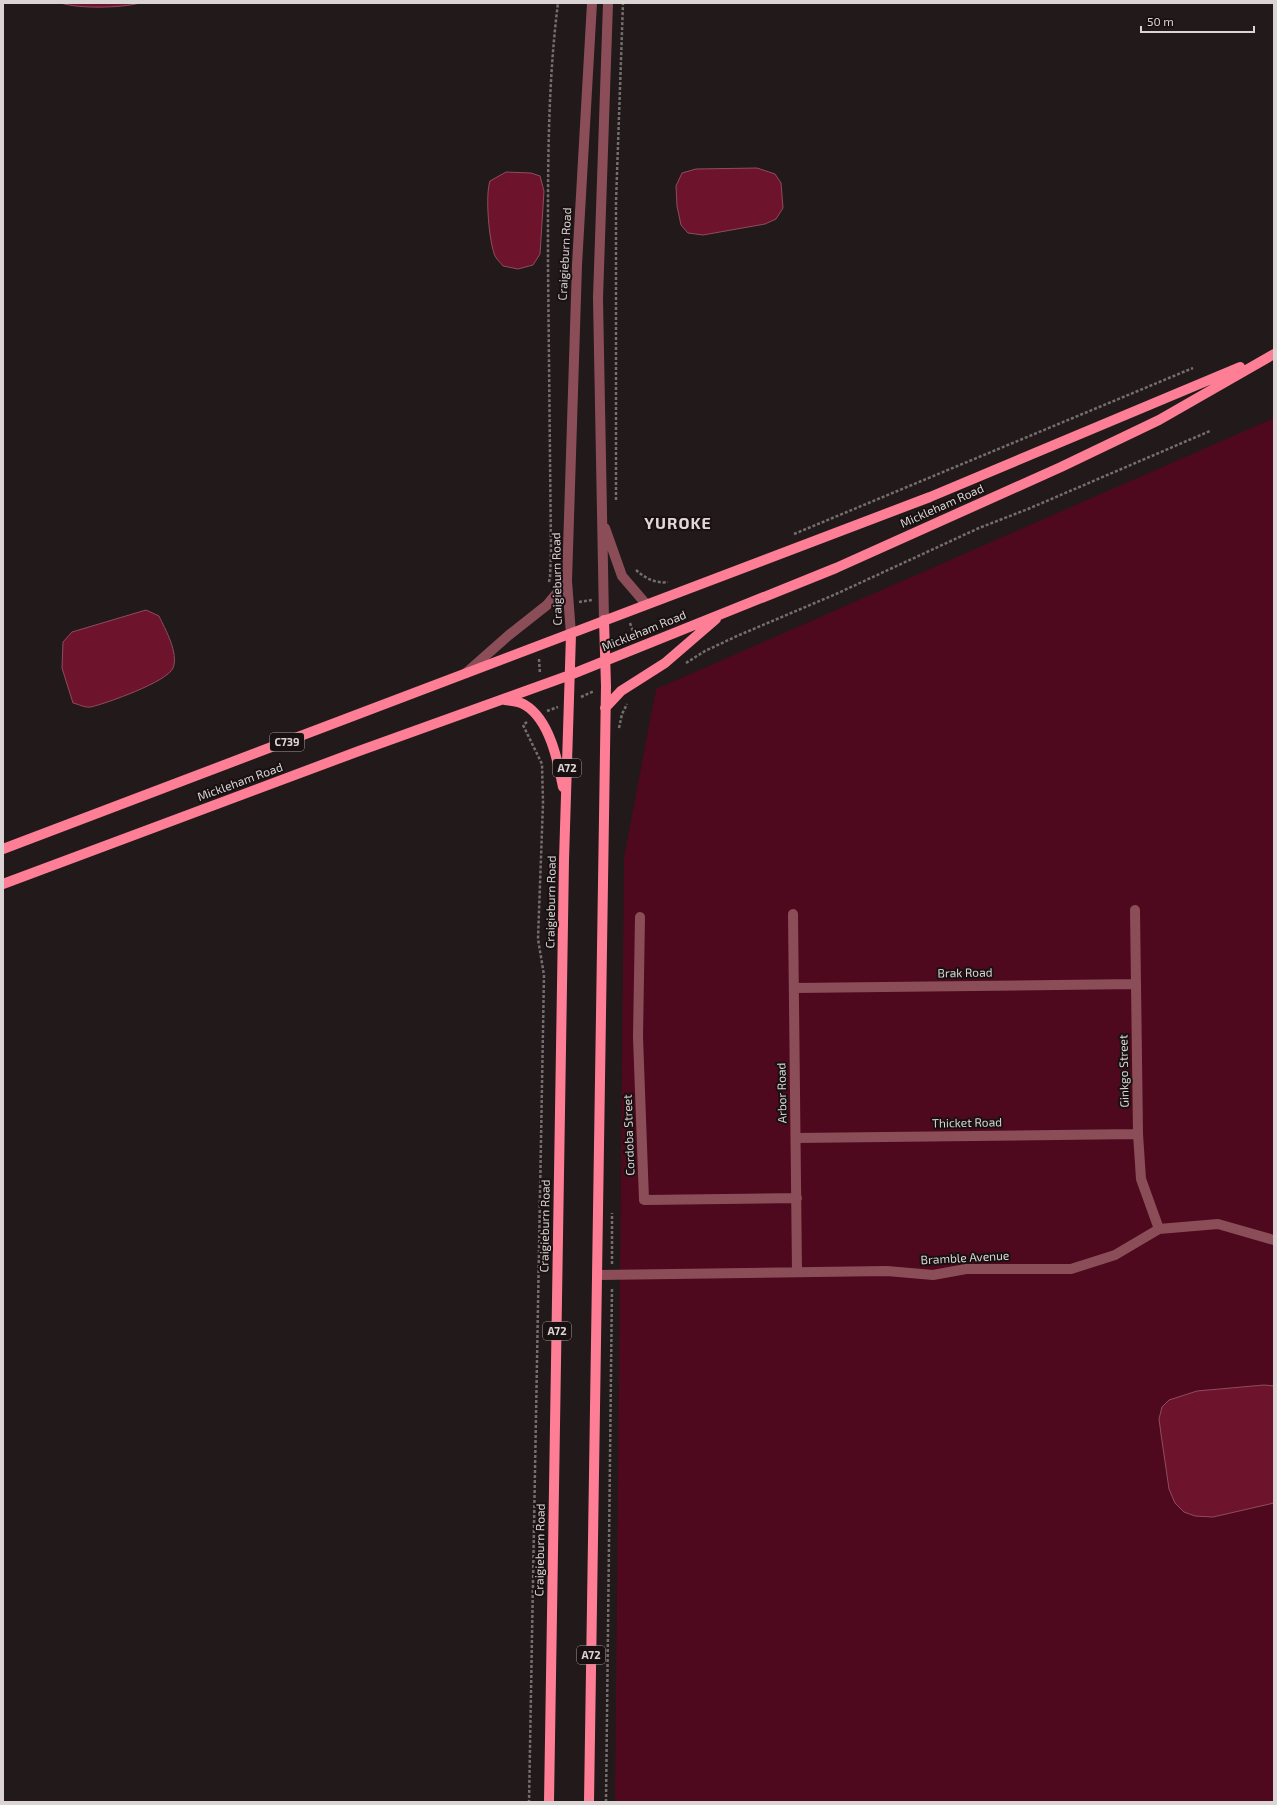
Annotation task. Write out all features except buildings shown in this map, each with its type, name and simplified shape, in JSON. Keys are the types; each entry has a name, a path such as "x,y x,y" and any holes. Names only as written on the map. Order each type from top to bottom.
{"main road":[{"name":"Mickleham Road","path":"3,849 930,497 1274,354"},
{"name":"Mickleham Road","path":"3,884 351,754 570,675 836,568 1061,467 1159,420 1274,354"},
{"path":"605,708 621,691 665,663 722,614"},
{"name":"A72","path":"589,1802 606,660 604,620"},
{"name":"Craigieburn Road","path":"549,1802 566,805 571,634"},
{"path":"503,699 516,701 526,706 535,715 552,741 566,805"}],"street":[{"name":"Craigieburn Road","path":"571,634 567,581 576,265 592,3"},
{"path":"586,110 598,8 606,3"},
{"path":"604,620 598,298 606,3"},
{"path":"602,516 616,563 622,576 646,604"},
{"path":"464,674 509,635 547,605 567,581"},
{"name":"Ginkgo Street","path":"1135,910 1138,1134 1141,1178 1159,1229"},
{"name":"Arbor Road","path":"793,914 797,1272"},
{"name":"Cordoba Street","path":"640,917 638,1037 644,1200 797,1198"},
{"name":"Brak Road","path":"794,988 1136,984"},
{"name":"Thicket Road","path":"796,1138 1138,1134"},
{"name":"Bramble Avenue","path":"598,1274 887,1271 933,1275 966,1270 1071,1269 1115,1255 1159,1229 1218,1224 1274,1240"}],"path":[{"path":"547,589 550,577 551,554 548,225 549,106 558,3"},
{"path":"616,504 616,202 623,3"},
{"path":"792,534 1192,368"},
{"path":"684,664 705,651 737,636 836,594 979,528 1028,509 1210,431"},
{"path":"631,566 644,577 653,581 665,583 671,582"},
{"path":"627,582 636,570"},
{"path":"626,612 635,634 635,649"},
{"path":"529,1802 544,975 538,939 543,803 542,764 523,725 535,715"},
{"path":"606,1802 612,1211"}],"shaded area":[{"path":"61,3 140,3 100,7 78,6"},
{"path":"757,168 775,174 781,183 783,208 776,219 765,224 703,235 688,233 681,225 677,206 676,186 682,173 696,169"},
{"path":"506,172 531,173 540,176 544,191 540,254 533,265 518,269 503,266 497,259 489,230 488,197 490,181"},
{"path":"1274,418 1274,1802 615,1802 624,858 656,689"},
{"path":"146,610 159,616 165,628 173,648 173,668 168,674 149,685 110,701 91,707 73,703 62,668 63,642 72,632"},
{"path":"1264,1385 1274,1386 1274,1503 1213,1517 1195,1516 1184,1512 1175,1503 1169,1489 1159,1419 1162,1407 1169,1400 1197,1391"}],"district":[{"name":"YUROKE","path":"678,523"}]}
